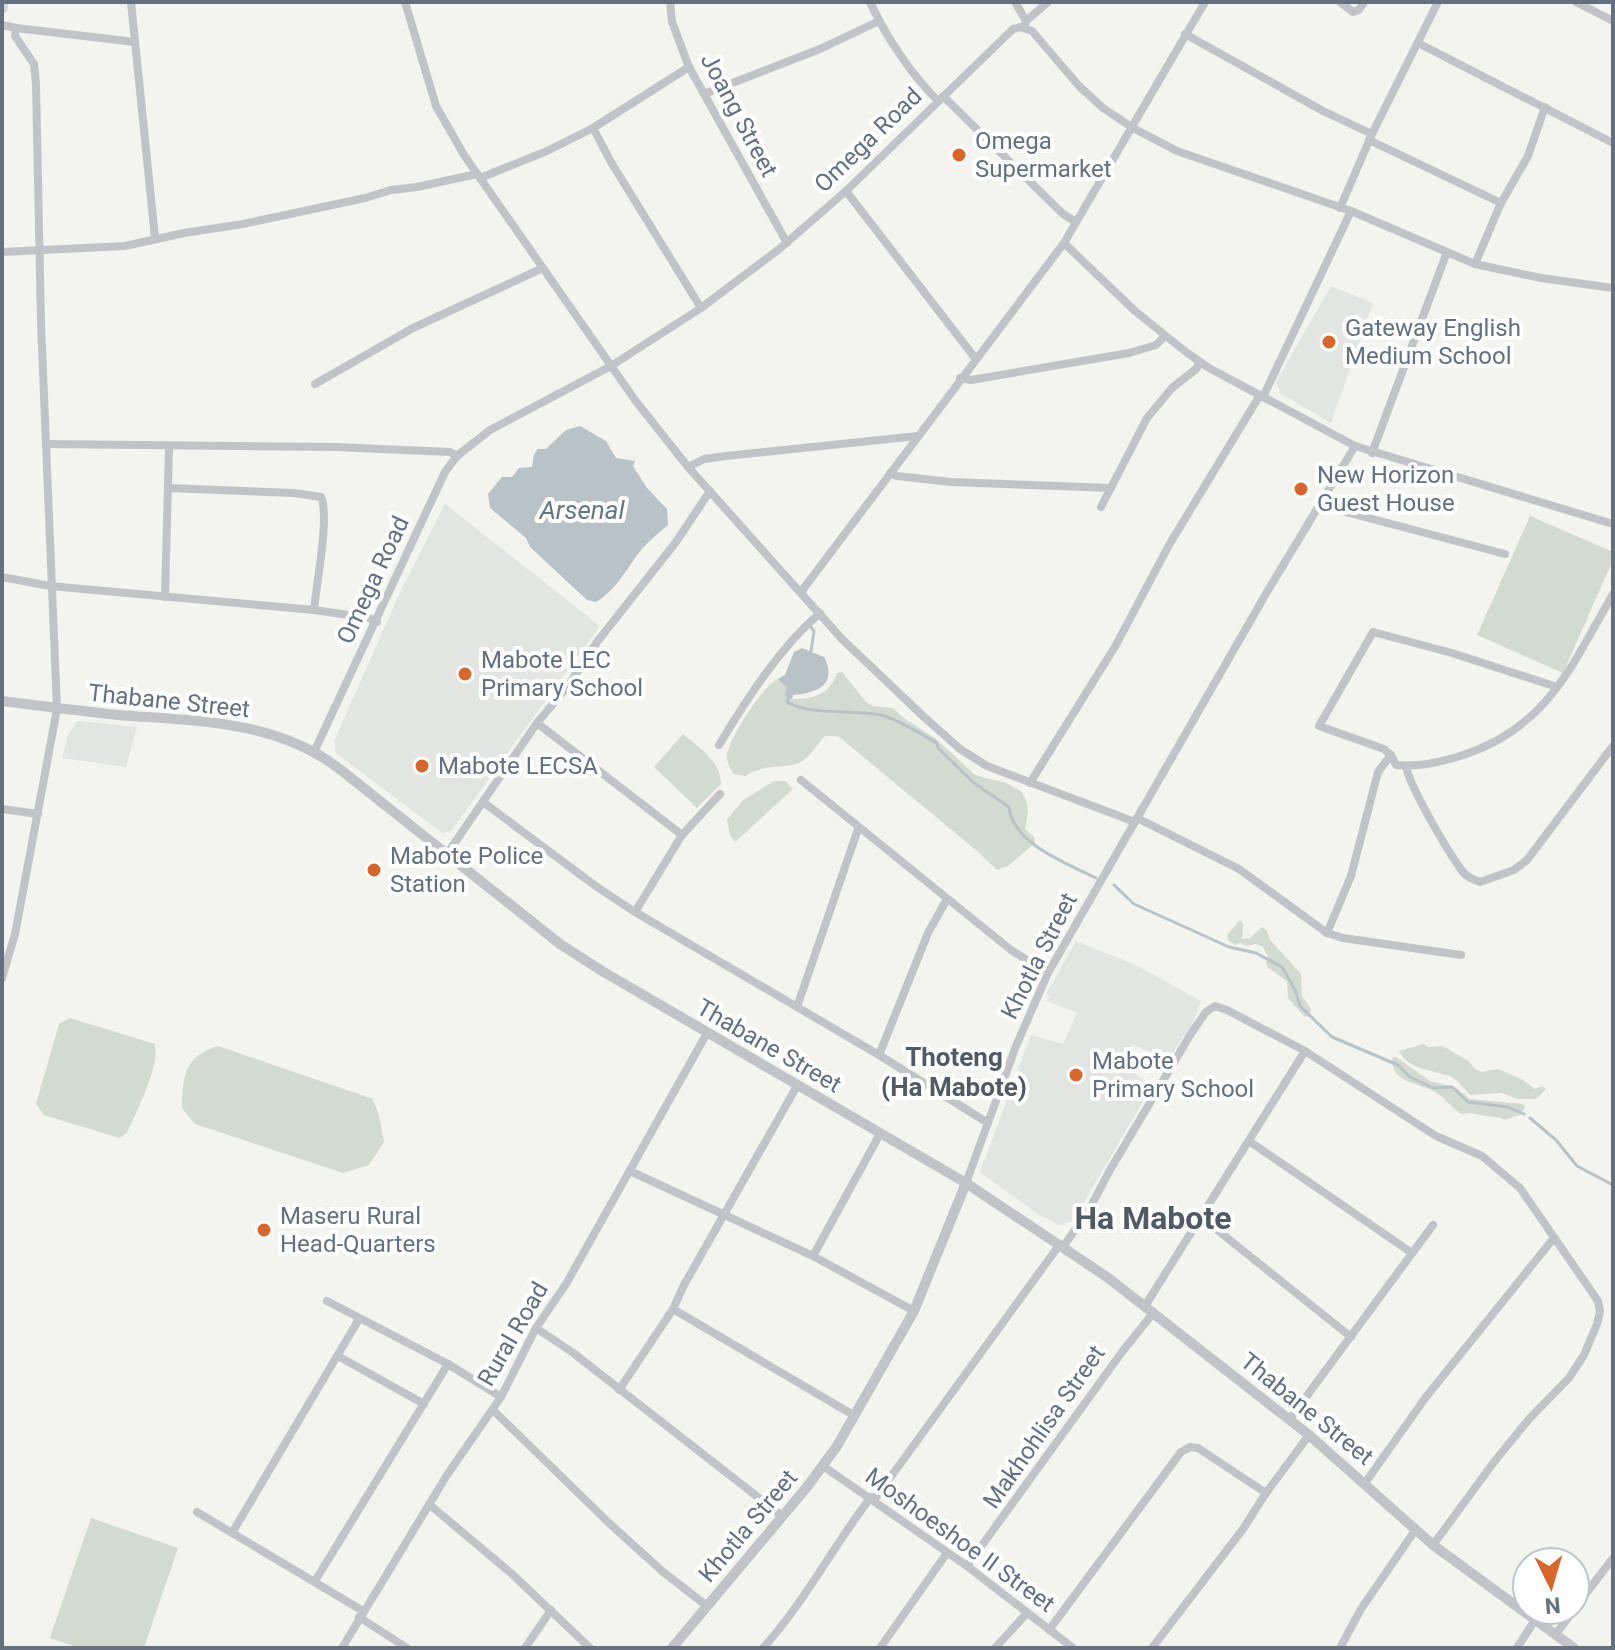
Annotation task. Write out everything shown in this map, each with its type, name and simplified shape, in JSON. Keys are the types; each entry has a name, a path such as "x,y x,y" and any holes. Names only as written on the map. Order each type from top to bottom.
{"main road":[{"path":"2,8 3,2"}],"street":[{"path":"131,2 155,238"},
{"path":"405,2 436,106 479,176 611,366 688,467 842,639 924,717 960,749 987,766 1136,820 1239,869 1327,933 1461,955"},
{"path":"671,4 683,2"},
{"path":"870,2 917,78 1063,214 1076,222"},
{"path":"1015,2 1025,25 1095,100 1133,128 1212,165 1351,211 1475,264 1541,278 1613,288"},
{"name":"Omega Road","path":"314,752 445,472 457,456 490,430 611,366 701,308 787,243 846,191 1004,36 1025,25 1048,2"},
{"path":"801,592 1064,243 1205,2"},
{"path":"1340,2 1353,12 1359,10 1364,2"},
{"path":"1340,208 1371,137 1438,2"},
{"path":"1576,2 1613,21"},
{"name":"Joang Street","path":"671,4 672,22 689,67 787,243"},
{"path":"704,94 820,49 879,21"},
{"path":"2,25 135,42"},
{"path":"2,978 15,934 57,709 50,586 36,84 34,64 15,36 16,28"},
{"path":"1185,34 1371,137 1501,203"},
{"path":"1418,43 1613,143"},
{"path":"2,252 125,246 243,224 391,190 479,176 547,151 593,128 689,67"},
{"path":"1475,264 1501,203 1528,156 1545,107"},
{"path":"593,128 701,308"},
{"path":"846,191 975,358"},
{"path":"1030,783 1116,645 1169,545 1261,396 1351,211"},
{"path":"1064,243 1164,337 1200,362 1355,446 1613,524"},
{"path":"1372,453 1447,252"},
{"path":"315,384 413,328 543,268"},
{"path":"960,378 971,380 1129,353 1156,345 1164,337"},
{"path":"1101,507 1147,418 1172,388 1196,369 1200,362"},
{"path":"688,467 704,459 726,456 918,436"},
{"path":"47,444 335,447 450,452 457,456"},
{"name":"Khotla Street","path":"672,1648 823,1466 855,1416 914,1311 966,1183 1016,1046 1048,973 1355,446"},
{"path":"165,597 169,447"},
{"path":"890,473 951,482 1111,488"},
{"path":"169,488 321,497 324,503 314,610"},
{"path":"447,854 537,723 676,542 710,491"},
{"path":"1320,502 1338,510 1505,554"},
{"path":"2,577 50,586 314,610 369,618 377,622"},
{"path":"1557,687 1452,653 1373,632 1319,726 1384,749 1396,765 1448,760 1493,745 1535,714 1571,670 1613,594"},
{"path":"719,745 771,669 808,623 820,613"},
{"name":"Thabane Street","path":"2,701 57,709 231,724 266,732 314,752 560,944 966,1183 1062,1245 1150,1309 1309,1435 1433,1545 1511,1602"},
{"path":"537,723 682,835"},
{"path":"1406,766 1423,804 1464,873 1480,882 1514,870 1527,860 1613,746"},
{"path":"1327,933 1351,876 1378,772 1391,755"},
{"path":"801,780 1011,950 1048,973"},
{"path":"635,912 682,835 720,794"},
{"path":"483,802 635,912 879,1055 988,1123"},
{"path":"2,809 38,814"},
{"path":"797,1007 858,829"},
{"path":"879,1055 928,933 947,899"},
{"path":"2,932 15,934"},
{"path":"763,1648 823,1569 853,1520 1089,1210 1192,1032 1210,1007 1215,1006 1305,1051 1436,1136 1482,1156 1520,1188 1598,1301 1599,1318 1591,1340 1569,1378 1529,1419 1433,1545"},
{"name":"Rural Road","path":"342,1648 447,1475 501,1397 536,1328 566,1284 707,1033"},
{"name":"Makhohlisa Street","path":"967,1566 1122,1352 1150,1309 1201,1217 1305,1051"},
{"path":"619,1390 673,1309 797,1086"},
{"path":"813,1256 880,1134"},
{"path":"1249,1141 1412,1253"},
{"path":"630,1171 813,1256 914,1311"},
{"path":"1201,1217 1351,1337"},
{"path":"1289,1420 1433,1225"},
{"path":"1365,1483 1426,1397 1553,1239"},
{"path":"327,1301 448,1364 501,1397"},
{"path":"673,1309 855,1416"},
{"path":"232,1533 359,1319"},
{"path":"536,1328 572,1352 782,1516"},
{"path":"338,1356 424,1404"},
{"path":"315,1581 448,1364"},
{"path":"493,1410 609,1523 707,1606"},
{"path":"1152,1648 1243,1529 1309,1435"},
{"path":"1049,1630 1181,1452 1190,1447 1198,1448 1266,1493"},
{"name":"Moshoeshoe II Street","path":"823,1466 967,1566 1073,1648"},
{"path":"430,1505 590,1648"},
{"path":"197,1512 315,1581 407,1648"},
{"path":"1340,1648 1361,1609 1416,1529"},
{"path":"883,1647 947,1553"},
{"path":"1591,1587 1613,1558"},
{"path":"525,1648 551,1610"},
{"path":"995,1648 1027,1613"},
{"path":"1517,1648 1531,1626"},
{"name":"Thabane Street","path":"1543,1626 1574,1648"},
{"path":"1555,1635 1562,1626"}],"shaded area":[{"name":"Gateway English Medium School","path":"1331,286 1373,303 1331,423 1280,393 1276,382"},
{"name":"Mabote LEC Primary School","path":"445,504 600,626 451,831 442,833 336,753 334,741 402,588"},
{"path":"1530,516 1613,552 1613,560 1563,673 1477,635"},
{"path":"842,672 866,702 893,708 935,738 975,775 1006,783 1021,791 1028,811 1025,829 1034,837 1035,843 1008,866 997,870 838,736 825,736 809,756 796,764 753,771 745,776 734,774 727,760 731,744 749,711 772,683 778,679 792,699 807,698 825,691 837,673"},
{"path":"77,721 137,727 126,767 62,758 68,735"},
{"path":"683,734 708,756 720,776 721,784 697,808 654,767"},
{"path":"774,781 785,781 793,789 735,842 727,820 742,801"},
{"path":"1240,920 1243,924 1242,939 1250,938 1262,927 1301,974 1302,996 1311,1009 1310,1017 1304,1016 1288,998 1287,981 1268,968 1268,956 1263,947 1256,944 1235,945 1229,941 1227,935"},
{"name":"Mabote Primary School","path":"1076,941 1136,965 1201,1001 1193,1022 1168,1061 1132,1044 1120,1062 1152,1086 1073,1221 1059,1225 1039,1215 980,1172 1031,1035 1063,1044 1077,1013 1047,1001 1050,996 1046,994"},
{"path":"70,1018 155,1044 154,1065 146,1089 127,1133 119,1138 44,1115 36,1104 59,1024"},
{"path":"1424,1044 1428,1047 1443,1046 1468,1061 1476,1070 1498,1069 1535,1089 1542,1086 1546,1089 1536,1099 1517,1099 1502,1093 1471,1095 1454,1079 1415,1066 1399,1051"},
{"path":"218,1046 373,1099 384,1142 369,1165 343,1173 195,1124 182,1108 185,1077 198,1055"},
{"path":"1396,1057 1430,1081 1455,1087 1470,1099 1523,1104 1525,1107 1520,1115 1504,1120 1461,1114 1439,1094 1401,1078 1393,1067 1392,1058"},
{"path":"91,1518 178,1548 144,1648 79,1648 50,1638"}],"water":[{"name":"Arsenal","path":"580,426 606,441 616,458 635,461 633,466 647,488 667,509 668,525 642,549 613,588 596,602 587,600 530,547 526,538 490,508 488,494 502,477 512,477 519,468 532,467 538,449 546,449 566,430"},
{"path":"802,648 824,657 829,674 823,685 810,692 793,695 792,699 785,696 787,688 778,679 785,675 794,652"}],"waterway":[{"path":"809,625 814,631 811,651"},
{"path":"790,694 787,702 796,706 819,711 881,715 937,743 938,748 974,783 1009,807 1020,832 1030,842 1056,859 1096,878"},
{"path":"1114,885 1134,904 1229,947 1256,953 1282,967 1300,1006 1332,1037 1398,1065 1410,1077 1433,1088 1452,1087 1468,1102 1508,1107 1524,1114"},
{"path":"1530,1118 1556,1140 1577,1166 1613,1185"}],"place":[{"name":"Omega Supermarket","path":"959,155"},
{"name":"Gateway English Medium School","path":"1329,342"},
{"name":"New Horizon Guest House","path":"1301,489"},
{"name":"Mabote LEC Primary School","path":"465,674"},
{"name":"Mabote LECSA","path":"422,766"},
{"name":"Mabote Police Station","path":"374,870"},
{"name":"Mabote Primary School","path":"1076,1075"},
{"name":"Maseru Rural Head-Quarters","path":"264,1230"}],"district":[{"name":"Thoteng (Ha Mabote)","path":"954,1072"},
{"name":"Ha Mabote","path":"1153,1218"}]}
